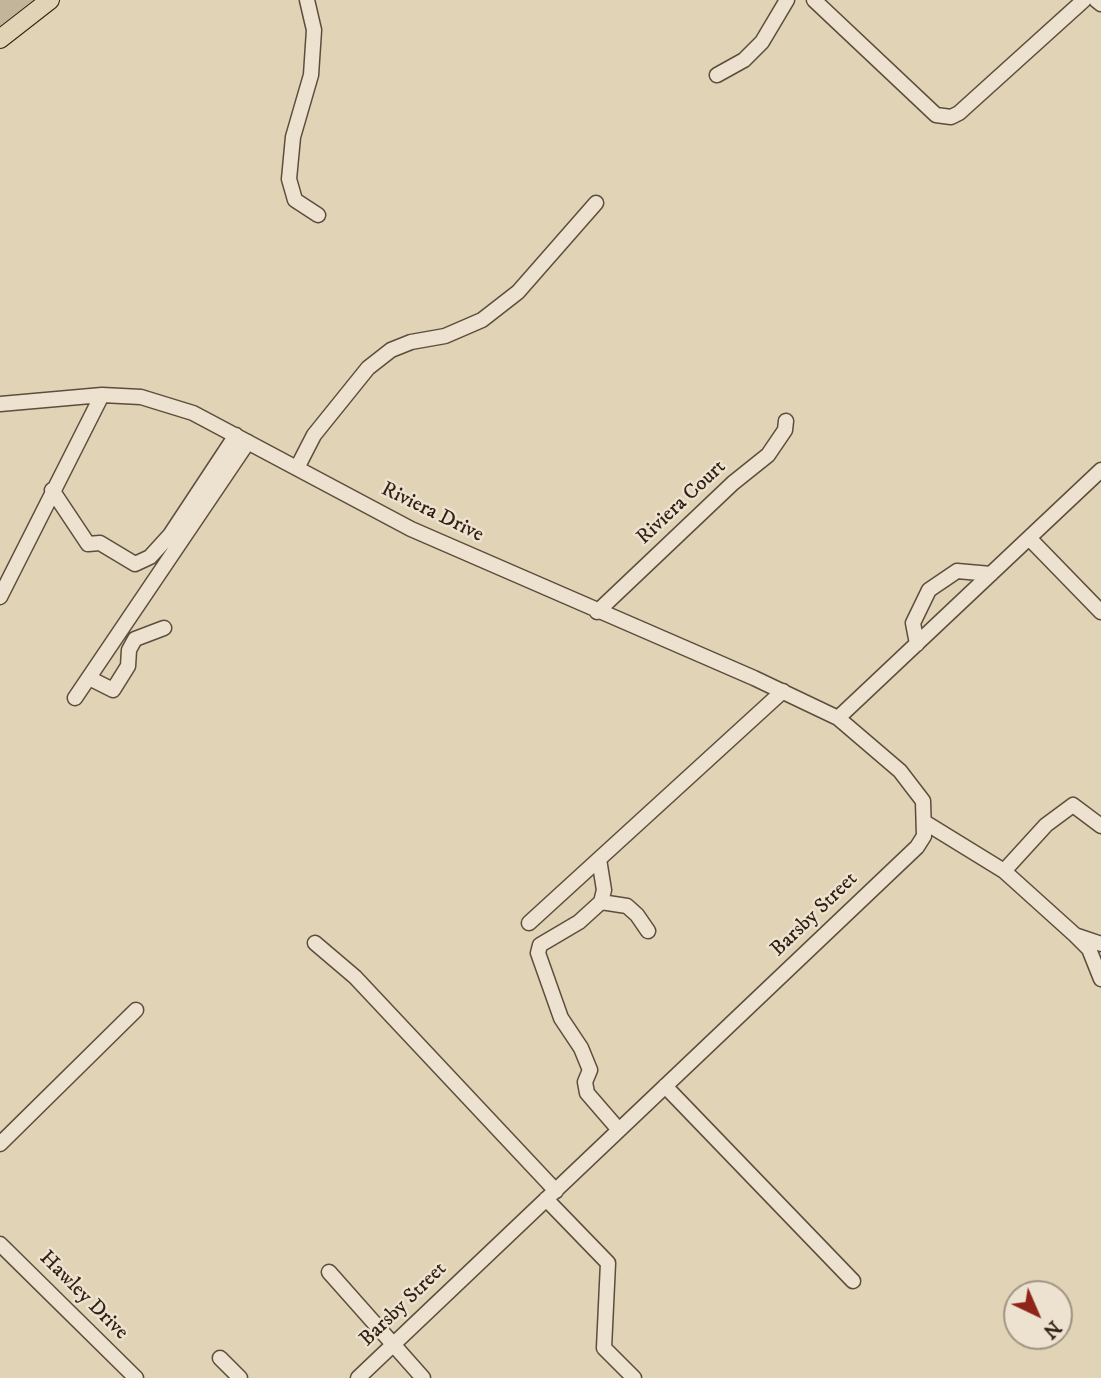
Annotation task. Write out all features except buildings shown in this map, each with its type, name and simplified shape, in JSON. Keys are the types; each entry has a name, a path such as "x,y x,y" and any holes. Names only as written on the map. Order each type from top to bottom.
{"main road":[{"path":"0,39 50,0"}],"street":[{"path":"307,0 314,30 310,75 293,137 289,178 295,200 318,215"},
{"path":"717,75 744,60 762,42 787,0"},
{"path":"814,0 936,115 951,117 959,113 1084,0"},
{"path":"1097,0 1101,4"},
{"path":"297,468 314,436 368,368 401,346 445,336 481,320 518,292 596,203"},
{"path":"0,597 102,395"},
{"name":"Riviera Drive","path":"0,404 102,395 141,397 180,409 411,529 783,691 838,718"},
{"name":"Riviera Court","path":"597,612 733,483 768,455 785,430 786,421"},
{"path":"52,490 88,544 100,543 135,564 150,557 170,535 242,439"},
{"path":"75,698 242,439"},
{"path":"1101,470 838,718 914,786 923,801 926,823 1004,871 1075,935 1089,949 1101,979"},
{"path":"1029,538 1101,612"},
{"path":"917,644 914,623 929,590 957,571 991,573"},
{"path":"89,678 113,691 128,666 129,650 135,639 164,628"},
{"path":"120,631 135,639"},
{"path":"529,923 783,691"},
{"path":"1004,871 1046,825 1073,805 1101,826"},
{"name":"Barsby Street","path":"358,1378 917,847 924,836 926,823"},
{"path":"599,859 604,890 601,902 579,922 540,945 538,953 561,1018 590,1070 585,1082 587,1093 619,1130"},
{"path":"601,902 627,906 648,931"},
{"path":"1075,935 1101,944"},
{"path":"315,943 355,977 551,1195 608,1263 604,1348 634,1378"},
{"path":"0,1144 136,1010"},
{"path":"665,1086 853,1281"},
{"name":"Hawley Drive","path":"0,1244 136,1378"},
{"path":"329,1272 423,1378"},
{"path":"220,1358 240,1378"}],"shaded area":[{"path":"0,0 46,0 0,37"}]}
